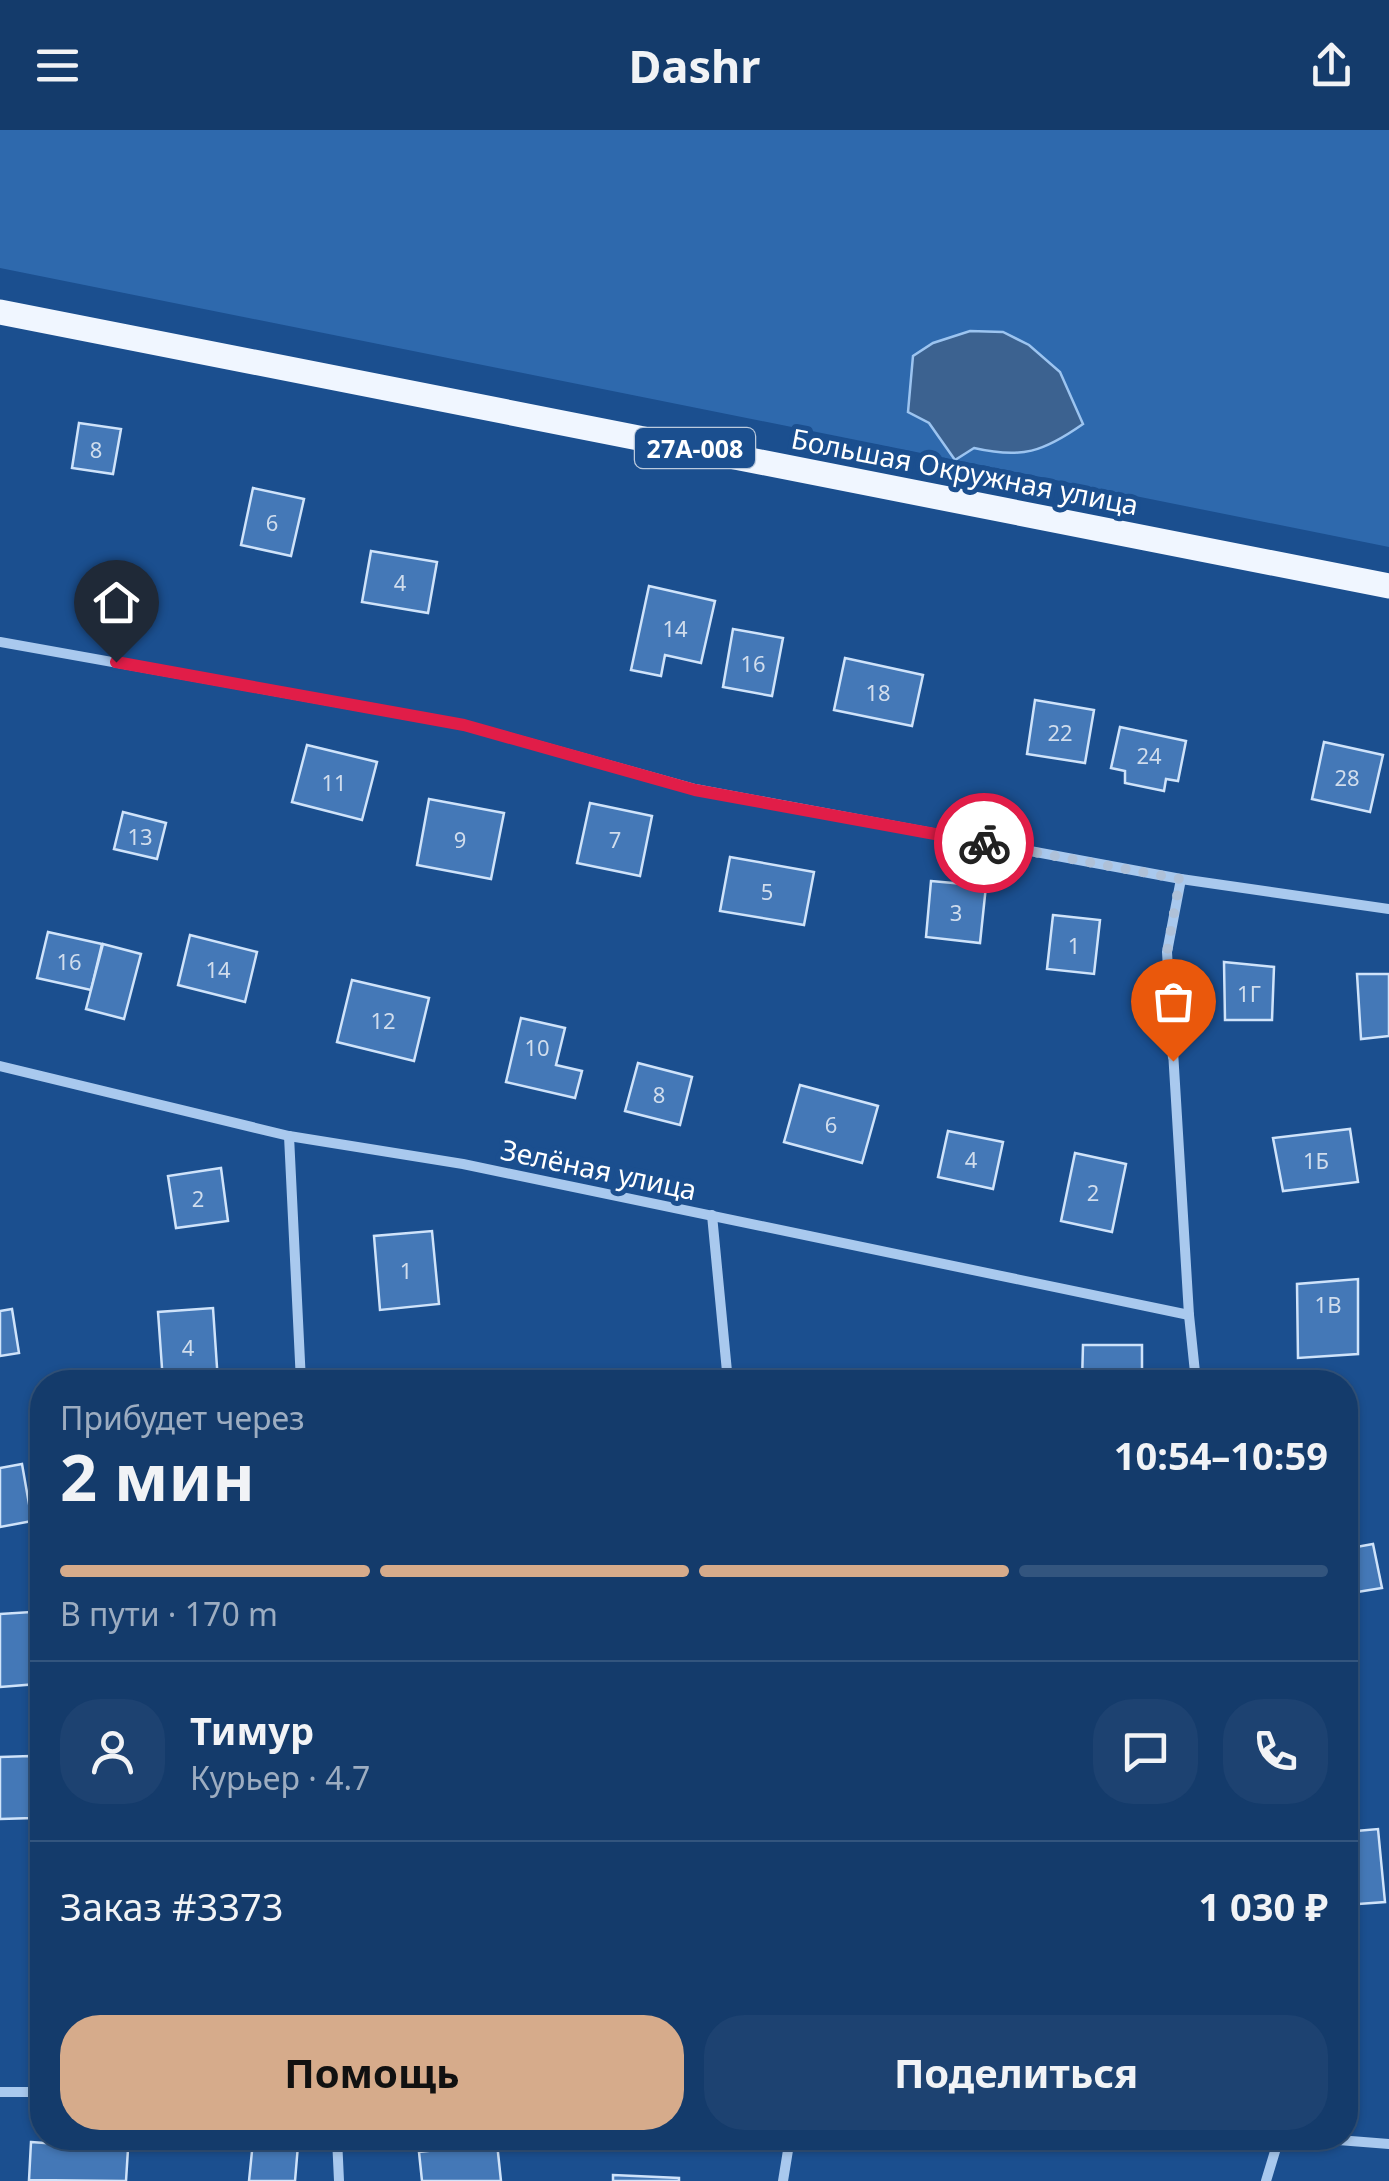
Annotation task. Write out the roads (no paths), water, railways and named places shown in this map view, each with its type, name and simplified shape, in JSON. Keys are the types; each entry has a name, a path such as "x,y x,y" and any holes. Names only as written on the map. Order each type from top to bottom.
{"main road":[{"name":"Большая Окружная улица","path":"0,312 1389,586"}],"street":[{"path":"0,642 464,725 695,790 1180,879 1389,909"},
{"path":"1180,879 1167,952 1195,1370"},
{"name":"Зелёная улица","path":"0,1066 289,1136 464,1164 1189,1315"},
{"path":"289,1136 300,1370"},
{"path":"712,1215 727,1370"},
{"path":"0,2092 30,2092"},
{"path":"1358,2142 1389,2144"},
{"path":"338,2150 339,2181"},
{"path":"783,2181 788,2150"},
{"path":"1266,2181 1275,2150"}]}
